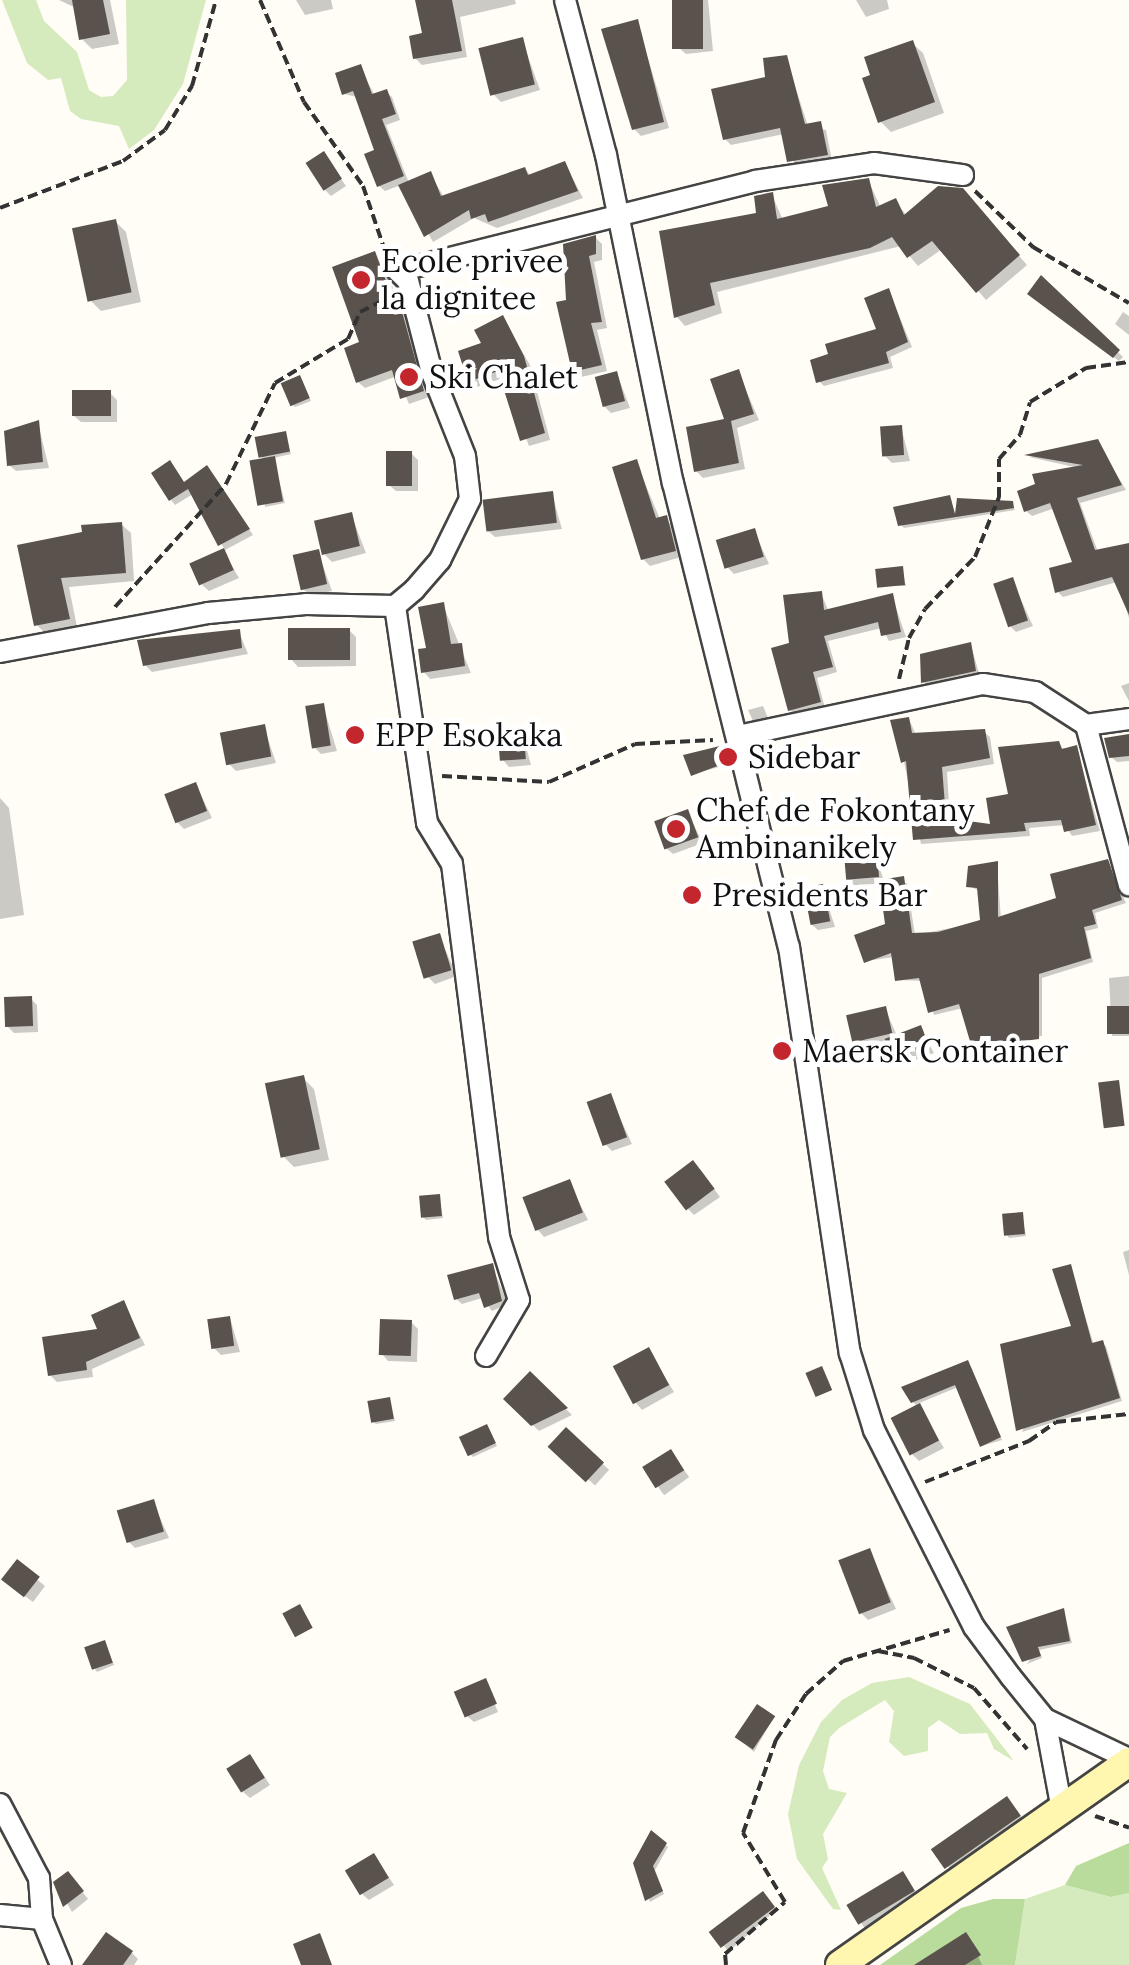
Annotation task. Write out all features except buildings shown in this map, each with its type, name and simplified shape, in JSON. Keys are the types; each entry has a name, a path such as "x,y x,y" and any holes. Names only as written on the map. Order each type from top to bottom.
{"main road":[{"path":"840,1965 1129,1760"}],"street":[{"path":"565,0 618,216 674,483 790,947 850,1353 901,1490 974,1627 1045,1719 1070,1804"},
{"path":"0,652 228,611 306,604 395,606 440,560 470,499 465,456 432,373 410,290 398,272 755,181 874,163 963,175"},
{"path":"395,606 426,823 452,864 498,1237 519,1300 486,1356"},
{"path":"738,736 892,703 1010,684 1086,725 1129,718"},
{"path":"1086,725 1129,885"},
{"path":"1045,1719 1129,1760"},
{"path":"0,1804 40,1878 42,1919 61,1965"},
{"path":"0,1915 42,1919"}],"path":[{"path":"0,208 123,160 166,130 192,86 216,0"},
{"path":"260,0 304,102 362,186 398,272"},
{"path":"963,175 1011,230 1129,304"},
{"path":"88,636 226,484 274,383 348,339 360,312 410,290"},
{"path":"892,703 908,638 924,609 975,556 999,497 999,459 1020,436 1030,402 1062,377 1129,362"},
{"path":"422,777 476,774 549,782 635,744 738,736"},
{"path":"901,1490 1029,1441 1056,1422 1129,1414"},
{"path":"726,1965 725,1954 785,1902 743,1833 776,1740 818,1683 843,1661 873,1650 974,1627"},
{"path":"873,1650 914,1658 974,1688 1005,1719 1032,1765"},
{"path":"1070,1804 1099,1820 1129,1828"}],"green space":[{"path":"2,0 36,0 44,21 77,52 89,90 101,97 113,96 127,80 126,0 206,0 183,84 154,130 129,149 119,126 81,119 70,111 61,78 48,80 27,63"},
{"path":"909,1677 970,1704 1014,1761 994,1749 987,1733 960,1734 939,1720 928,1728 928,1751 904,1756 889,1742 894,1711 885,1700 839,1728 830,1737 823,1771 829,1789 847,1793 823,1834 828,1859 822,1868 841,1910 833,1909 797,1859 788,1814 799,1765 821,1722 842,1700 872,1683"},
{"path":"1129,1843 1129,1893 1111,1897 1065,1885 1076,1866"},
{"path":"1065,1885 1111,1897 1129,1893 1129,1965 1015,1965 1025,1899"},
{"path":"993,1899 1025,1899 1015,1965 880,1965 961,1908"}],"place":[{"name":"Ecole privee la dignitee","path":"361,280"},
{"name":"Ski Chalet","path":"409,377"},
{"name":"EPP Esokaka","path":"355,735"},
{"name":"Sidebar","path":"728,757"},
{"name":"Chef de Fokontany Ambinanikely","path":"676,829"},
{"name":"Presidents Bar","path":"692,895"},
{"name":"Maersk Container","path":"782,1051"}]}
